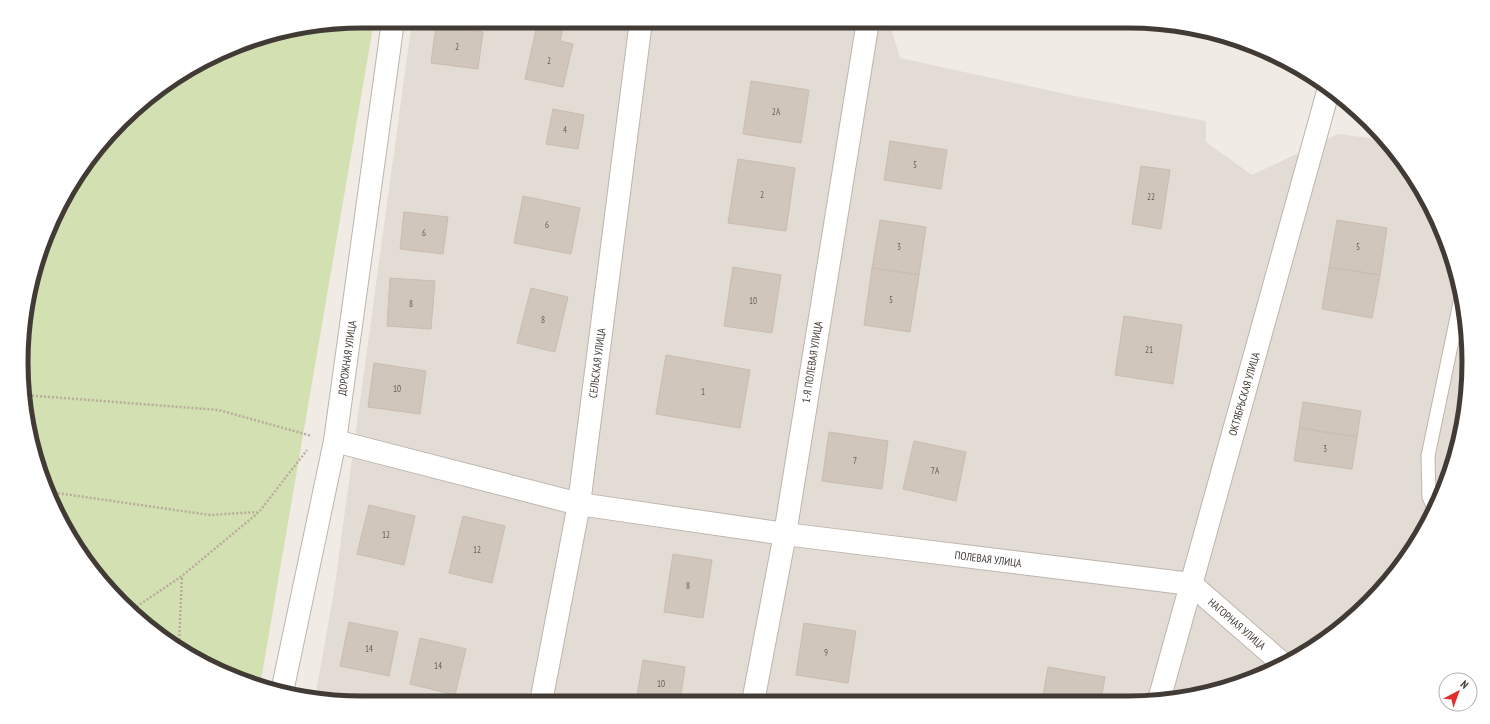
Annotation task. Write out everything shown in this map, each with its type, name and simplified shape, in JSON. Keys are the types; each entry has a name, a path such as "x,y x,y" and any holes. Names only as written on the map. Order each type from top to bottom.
{"street":[{"name":"ДОРОЖНАЯ УЛИЦА","path":"283,687 326,439 392,28"},
{"name":"СЕЛЬСКАЯ УЛИЦА","path":"542,696 579,504 640,28"},
{"name":"1-Я ПОЛЕВАЯ УЛИЦА","path":"754,696 785,534 867,28"},
{"name":"ОКТЯБРЬСКАЯ УЛИЦА","path":"1161,694 1331,97"},
{"name":"ПОЛЕВАЯ УЛИЦА","path":"326,439 579,504 785,534 1191,584"},
{"name":"НАГОРНАЯ УЛИЦА","path":"1191,584 1279,660"}],"lane":[{"path":"1431,503 1428,497 1428,456 1458,312"}],"path":[{"path":"30,396 219,410 326,439 259,512 182,576 136,607"},
{"path":"54,493 210,515 259,512"},
{"path":"179,642 182,576"}],"shaded area":[{"path":"411,28 891,28 900,58 1070,95 1206,121 1206,142 1252,175 1338,134 1376,139 1406,176 1428,214 1437,234 1451,276 1459,318 1462,362 1456,427 1451,448 1437,490 1428,510 1406,548 1364,598 1314,640 1276,662 1256,671 1214,685 1172,693 1128,696 362,696 316,693 334,591"}],"green space":[{"path":"373,28 261,680 234,671 214,662 176,640 126,598 84,548 62,510 53,490 39,448 34,427 28,362 34,297 39,276 53,234 62,214 84,176 126,126 159,97 176,84 214,62 234,53 276,39 318,31"}],"building":[{"path":"436,28 452,28 483,32 478,69 431,63"},
{"path":"536,28 563,28 560,41 573,44 563,87 525,79"},
{"path":"751,81 809,90 801,143 743,134"},
{"path":"553,109 584,115 578,149 546,144"},
{"path":"890,141 947,150 941,189 884,180"},
{"path":"738,159 795,168 786,231 728,223"},
{"path":"1141,166 1170,170 1161,229 1132,224"},
{"path":"523,196 580,208 571,254 514,243"},
{"path":"404,212 448,217 443,254 400,249"},
{"path":"880,220 926,227 919,275 872,268"},
{"path":"1337,220 1387,228 1380,275 1329,267"},
{"path":"733,267 781,275 772,333 724,326"},
{"path":"1329,267 1380,275 1372,318 1322,309"},
{"path":"872,268 919,275 910,332 864,325"},
{"path":"390,278 435,281 431,329 387,326"},
{"path":"531,288 568,297 555,352 517,343"},
{"path":"1124,316 1182,325 1173,384 1115,375"},
{"path":"666,355 750,370 740,428 656,414"},
{"path":"374,363 426,371 420,414 368,407"},
{"path":"1303,402 1361,411 1357,437 1299,428"},
{"path":"1299,428 1357,437 1352,469 1294,461"},
{"path":"829,432 888,441 882,489 822,481"},
{"path":"914,441 966,452 956,501 903,489"},
{"path":"369,505 415,516 404,565 357,554"},
{"path":"463,516 505,526 492,583 449,573"},
{"path":"673,554 712,560 703,618 664,612"},
{"path":"349,622 398,632 389,676 340,666"},
{"path":"804,623 856,631 848,683 796,675"},
{"path":"420,638 466,649 455,695 410,684"},
{"path":"643,660 685,667 681,696 637,696"},
{"path":"1048,667 1105,677 1102,696 1043,696"}]}
